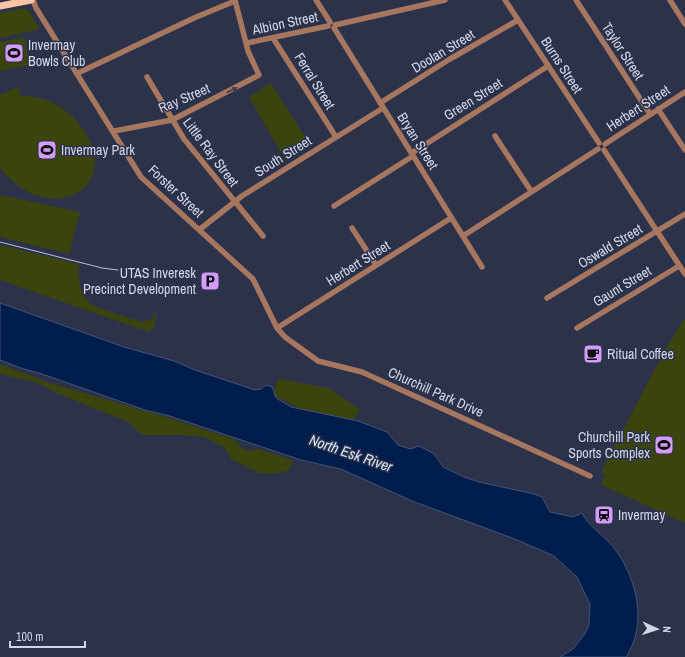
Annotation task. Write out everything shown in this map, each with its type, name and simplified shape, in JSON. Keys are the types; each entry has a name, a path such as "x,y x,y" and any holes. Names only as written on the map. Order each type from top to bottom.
{"main road":[{"path":"0,6 32,0"}],"street":[{"name":"Forster Street","path":"32,0 145,181 253,279 277,328"},
{"name":"Bryan Street","path":"316,0 482,267"},
{"name":"Albion Street","path":"247,43 445,0"},
{"name":"Burns Street","path":"505,0 685,274"},
{"name":"Taylor Street","path":"576,0 650,114"},
{"path":"670,0 685,24"},
{"path":"78,73 187,21 235,1 247,43"},
{"name":"Doolan Street","path":"382,105 450,59 518,20"},
{"name":"Ferral Street","path":"273,38 336,137"},
{"name":"Ray Street","path":"114,131 172,120 259,75 247,43"},
{"name":"Green Street","path":"334,206 548,66"},
{"name":"Little Ray Street","path":"147,77 184,139 263,236"},
{"name":"Herbert Street","path":"462,236 685,92"},
{"name":"South Street","path":"199,230 235,202 336,137 382,105"},
{"path":"658,109 685,150"},
{"path":"496,136 531,191"},
{"name":"Oswald Street","path":"546,298 685,214"},
{"name":"Herbert Street","path":"277,328 451,218"},
{"path":"352,228 376,266"},
{"name":"Gaunt Street","path":"577,328 680,266"},
{"name":"Churchill Park Drive","path":"277,328 285,337 318,361 366,374 590,476"}],"green space":[{"path":"24,8 29,11 40,29 0,38 0,13"},
{"name":"Invermay Bowls Club","path":"24,37 30,65 0,71 0,42"},
{"path":"271,83 310,145 286,161 249,97"},
{"name":"Invermay Park","path":"18,87 21,96 36,97 49,101 68,112 90,140 95,161 91,178 80,191 63,198 43,197 21,188 0,168 0,95"},
{"path":"0,195 80,212 69,254 0,237"},
{"path":"0,245 79,264 78,274 80,286 84,296 91,304 143,322 155,317 153,314 157,312 154,326 149,332 0,280"},
{"path":"685,318 685,523 601,485 605,475 601,472 665,350"},
{"path":"0,364 50,383 163,416 234,439 245,451 258,449 293,460 289,470 279,473 261,474 231,459 225,448 204,437 181,435 142,435 128,422 54,392 38,383 0,374"},
{"path":"278,379 329,388 360,410 351,422 305,411 273,395"}],"water":[{"name":"North Esk River","path":"0,303 124,347 174,361 195,370 255,390 261,389 266,385 272,387 276,398 291,407 358,421 387,432 398,445 410,449 419,446 434,454 443,467 464,477 542,497 550,512 573,517 582,513 588,522 614,548 629,573 634,587 637,601 637,630 633,644 626,657 560,657 573,649 585,634 589,625 590,604 577,577 554,556 515,539 412,501 341,469 301,460 170,416 145,410 0,360"}],"tram line":[{"path":"0,242 102,268 118,270"}],"place":[{"name":"Invermay Bowls Club","path":"14,53"},
{"name":"Invermay Park","path":"47,150"},
{"name":"UTAS Inveresk Precinct Development","path":"210,281"},
{"name":"Ritual Coffee","path":"593,354"},
{"name":"Churchill Park Sports Complex","path":"664,445"},
{"name":"Invermay","path":"604,515"}]}
